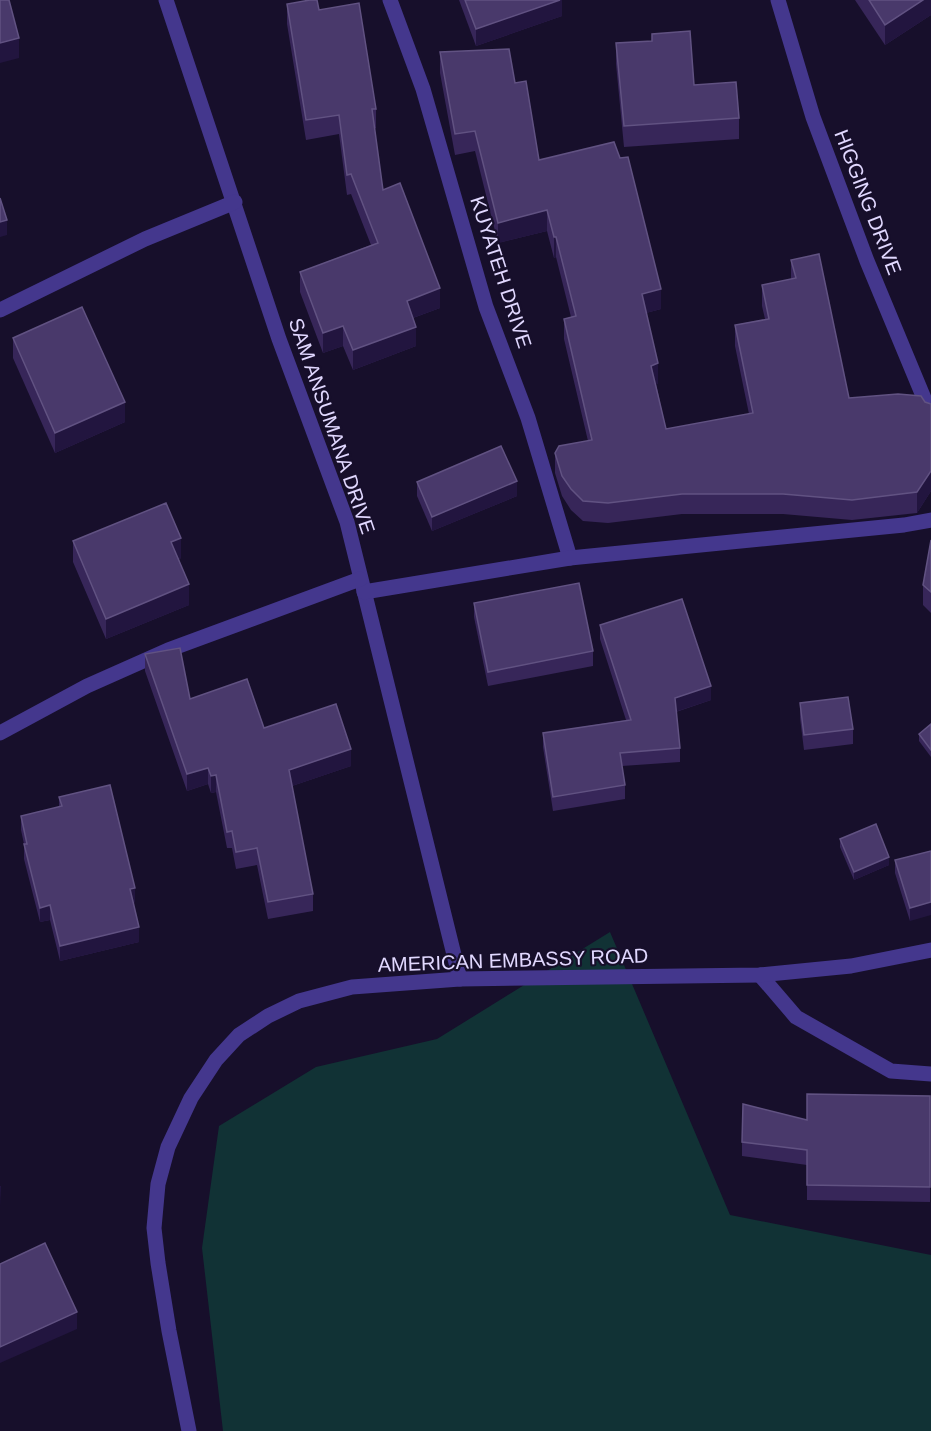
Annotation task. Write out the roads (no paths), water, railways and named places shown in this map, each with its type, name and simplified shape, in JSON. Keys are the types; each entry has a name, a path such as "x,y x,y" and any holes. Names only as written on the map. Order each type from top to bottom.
{"street":[{"name":"SAM ANSUMANA DRIVE","path":"166,0 279,339 347,522 460,979"},
{"name":"KUYATEH DRIVE","path":"390,0 423,89 486,307 528,418 570,558"},
{"name":"HIGGING DRIVE","path":"778,0 813,117 867,261 931,416"},
{"path":"0,310 145,239 235,202"},
{"path":"0,733 87,686 168,650 362,586 570,558 904,525 931,520"},
{"name":"AMERICAN EMBASSY ROAD","path":"189,1431 169,1331 154,1228 158,1184 168,1147 190,1098 216,1060 239,1035 268,1016 299,1001 352,987 460,979 760,975 851,966 931,950"},
{"path":"760,975 796,1017 891,1071 931,1074"}]}
